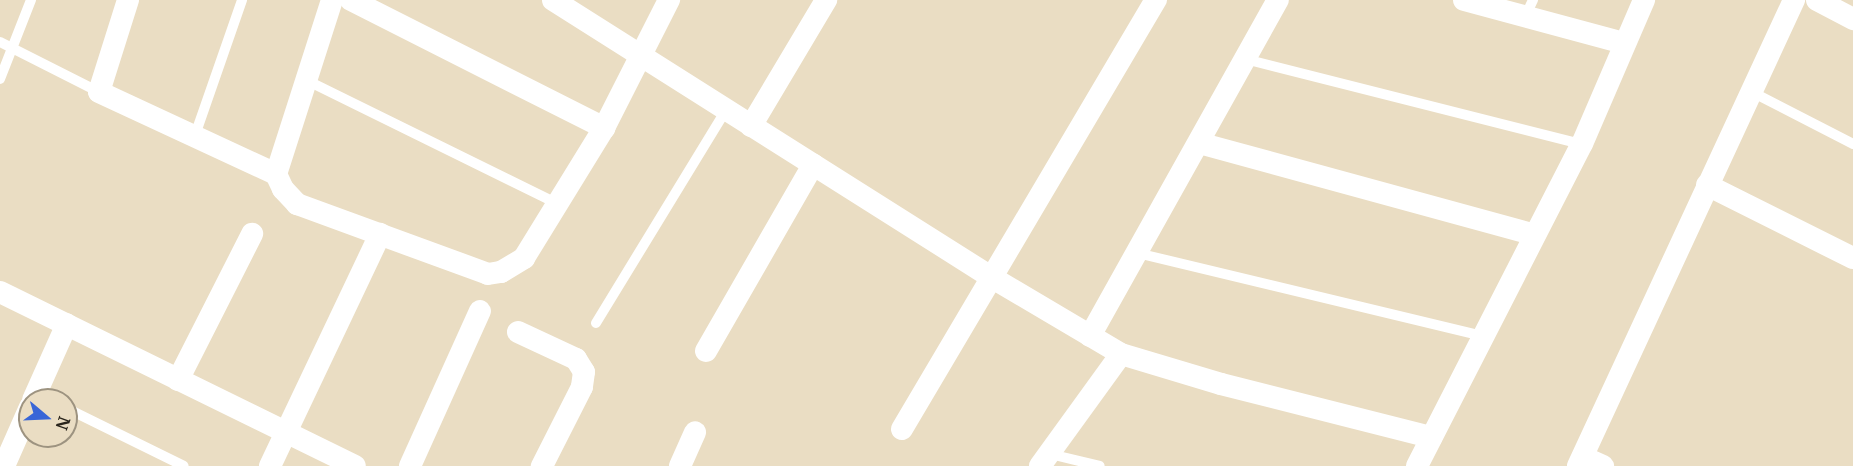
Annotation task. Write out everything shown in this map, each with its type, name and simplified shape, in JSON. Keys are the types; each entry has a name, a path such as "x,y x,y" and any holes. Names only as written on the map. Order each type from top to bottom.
{"street":[{"path":"128,0 99,92 194,138 276,174 287,196 297,204 488,274 501,272 524,258 604,128 669,0"},
{"path":"276,174 332,0"},
{"path":"351,0 604,128"},
{"path":"553,0 991,277 1121,354 1431,437"},
{"path":"751,126 826,0"},
{"path":"902,429 1156,0"},
{"path":"1090,336 1278,0"},
{"path":"1464,0 1529,8 1623,43"},
{"path":"1417,466 1582,144 1623,43 1644,0"},
{"path":"1588,463 1707,184 1794,0"},
{"path":"1817,0 1853,19"},
{"path":"1199,143 1535,235"},
{"path":"706,351 813,165"},
{"path":"1707,184 1853,258"},
{"path":"178,380 252,234"},
{"path":"270,466 380,234"},
{"path":"0,292 285,434 355,466"},
{"path":"410,466 480,311"},
{"path":"42,388 67,324"},
{"path":"518,332 576,359 584,372 582,387 542,466"},
{"path":"1045,460 1121,354"},
{"path":"680,466 695,432"},
{"path":"6,466 18,440"}],"lane":[{"path":"0,79 14,49 31,0"},
{"path":"194,138 242,0"},
{"path":"0,42 99,92"},
{"path":"1245,59 1582,144"},
{"path":"306,80 558,204"},
{"path":"1749,91 1853,144"},
{"path":"596,323 726,110"},
{"path":"1137,253 1485,336"},
{"path":"78,414 184,466"},
{"path":"1045,460 1100,466"}]}
